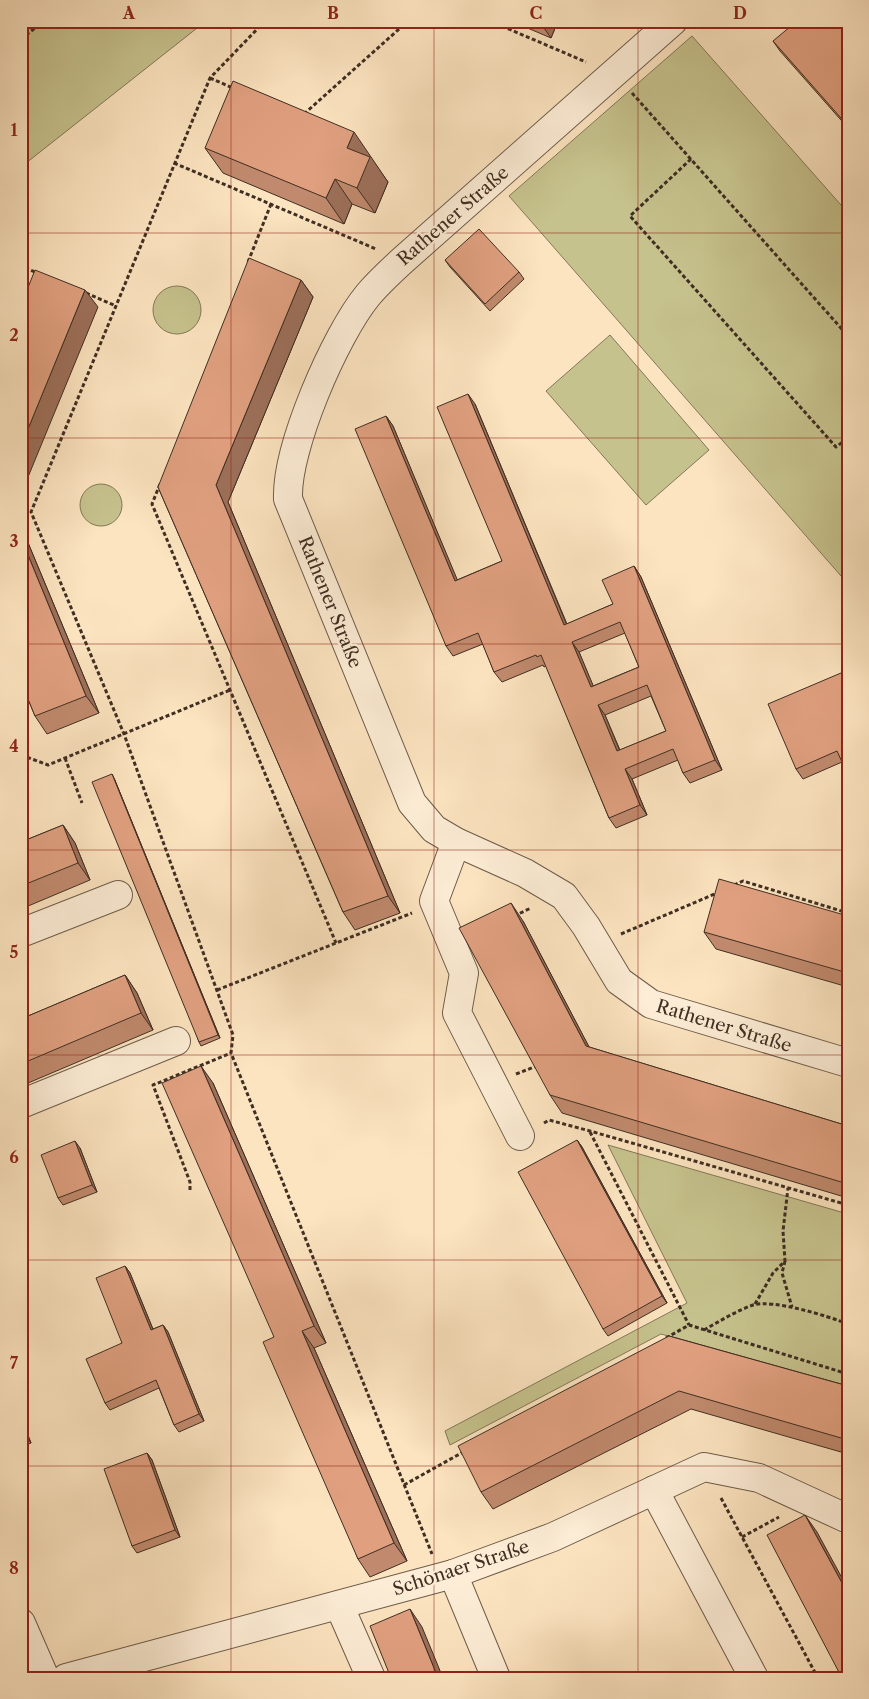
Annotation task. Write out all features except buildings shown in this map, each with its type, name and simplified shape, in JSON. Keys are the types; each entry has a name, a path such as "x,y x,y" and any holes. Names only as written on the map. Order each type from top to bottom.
{"street":[{"name":"Rathener Straße","path":"673,21 403,260 368,295 344,330 310,406 290,465 288,499 412,802 434,829 456,842 525,873 564,896 619,981 651,1004 848,1063"},
{"path":"456,842 434,901 464,974 457,1013 519,1136"},
{"path":"21,934 118,895"},
{"path":"21,1104 176,1041"},
{"path":"704,1467 759,1478 808,1501 845,1522"},
{"name":"Schönaer Straße","path":"66,1678 447,1576 553,1537 704,1467"},
{"path":"654,1490 754,1678"},
{"path":"447,1576 496,1678"},
{"path":"339,1605 371,1678"},
{"path":"21,1623 45,1678"}],"path":[{"path":"21,40 44,21"},
{"path":"265,21 210,78 31,512 124,734 233,1035 231,1053 404,1485 447,1576"},
{"path":"300,118 408,21"},
{"path":"490,21 615,74 848,336"},
{"path":"210,78 237,90"},
{"path":"691,159 630,216 836,447 848,438"},
{"path":"174,163 403,260"},
{"path":"246,268 271,204"},
{"path":"21,281 26,268 44,276"},
{"path":"80,291 116,306"},
{"path":"163,477 152,504 336,943"},
{"path":"21,755 48,766 230,690"},
{"path":"65,758 82,803"},
{"path":"596,944 743,881 848,913"},
{"path":"506,920 559,893"},
{"path":"217,990 419,911 434,901"},
{"path":"190,1190 190,1182 153,1085 231,1053"},
{"path":"519,1136 549,1120 848,1205"},
{"path":"590,1131 689,1325 848,1374"},
{"path":"788,1188 783,1231 785,1261 782,1273 792,1307"},
{"path":"755,1304 773,1273 785,1261"},
{"path":"704,1330 755,1304 792,1307 848,1324"},
{"path":"663,1340 689,1325"},
{"path":"404,1485 473,1446"},
{"path":"704,1467 818,1678"},
{"path":"742,1537 808,1501"}],"shaded area":[{"path":"21,21 206,21 21,167"},
{"path":"692,36 848,213 848,584 509,196"},
{"path":"172,286 182,286 194,293 201,305 201,315 194,327 182,334 172,334 164,330 157,323 153,315 153,305 157,297 164,290"},
{"path":"610,335 709,450 646,505 546,391"},
{"path":"105,484 113,487 119,493 122,505 119,517 113,523 97,526 89,523 83,517 80,501 83,493 89,487"},
{"path":"608,1145 848,1214 848,1387 661,1334 450,1445 445,1431 687,1303"}]}
